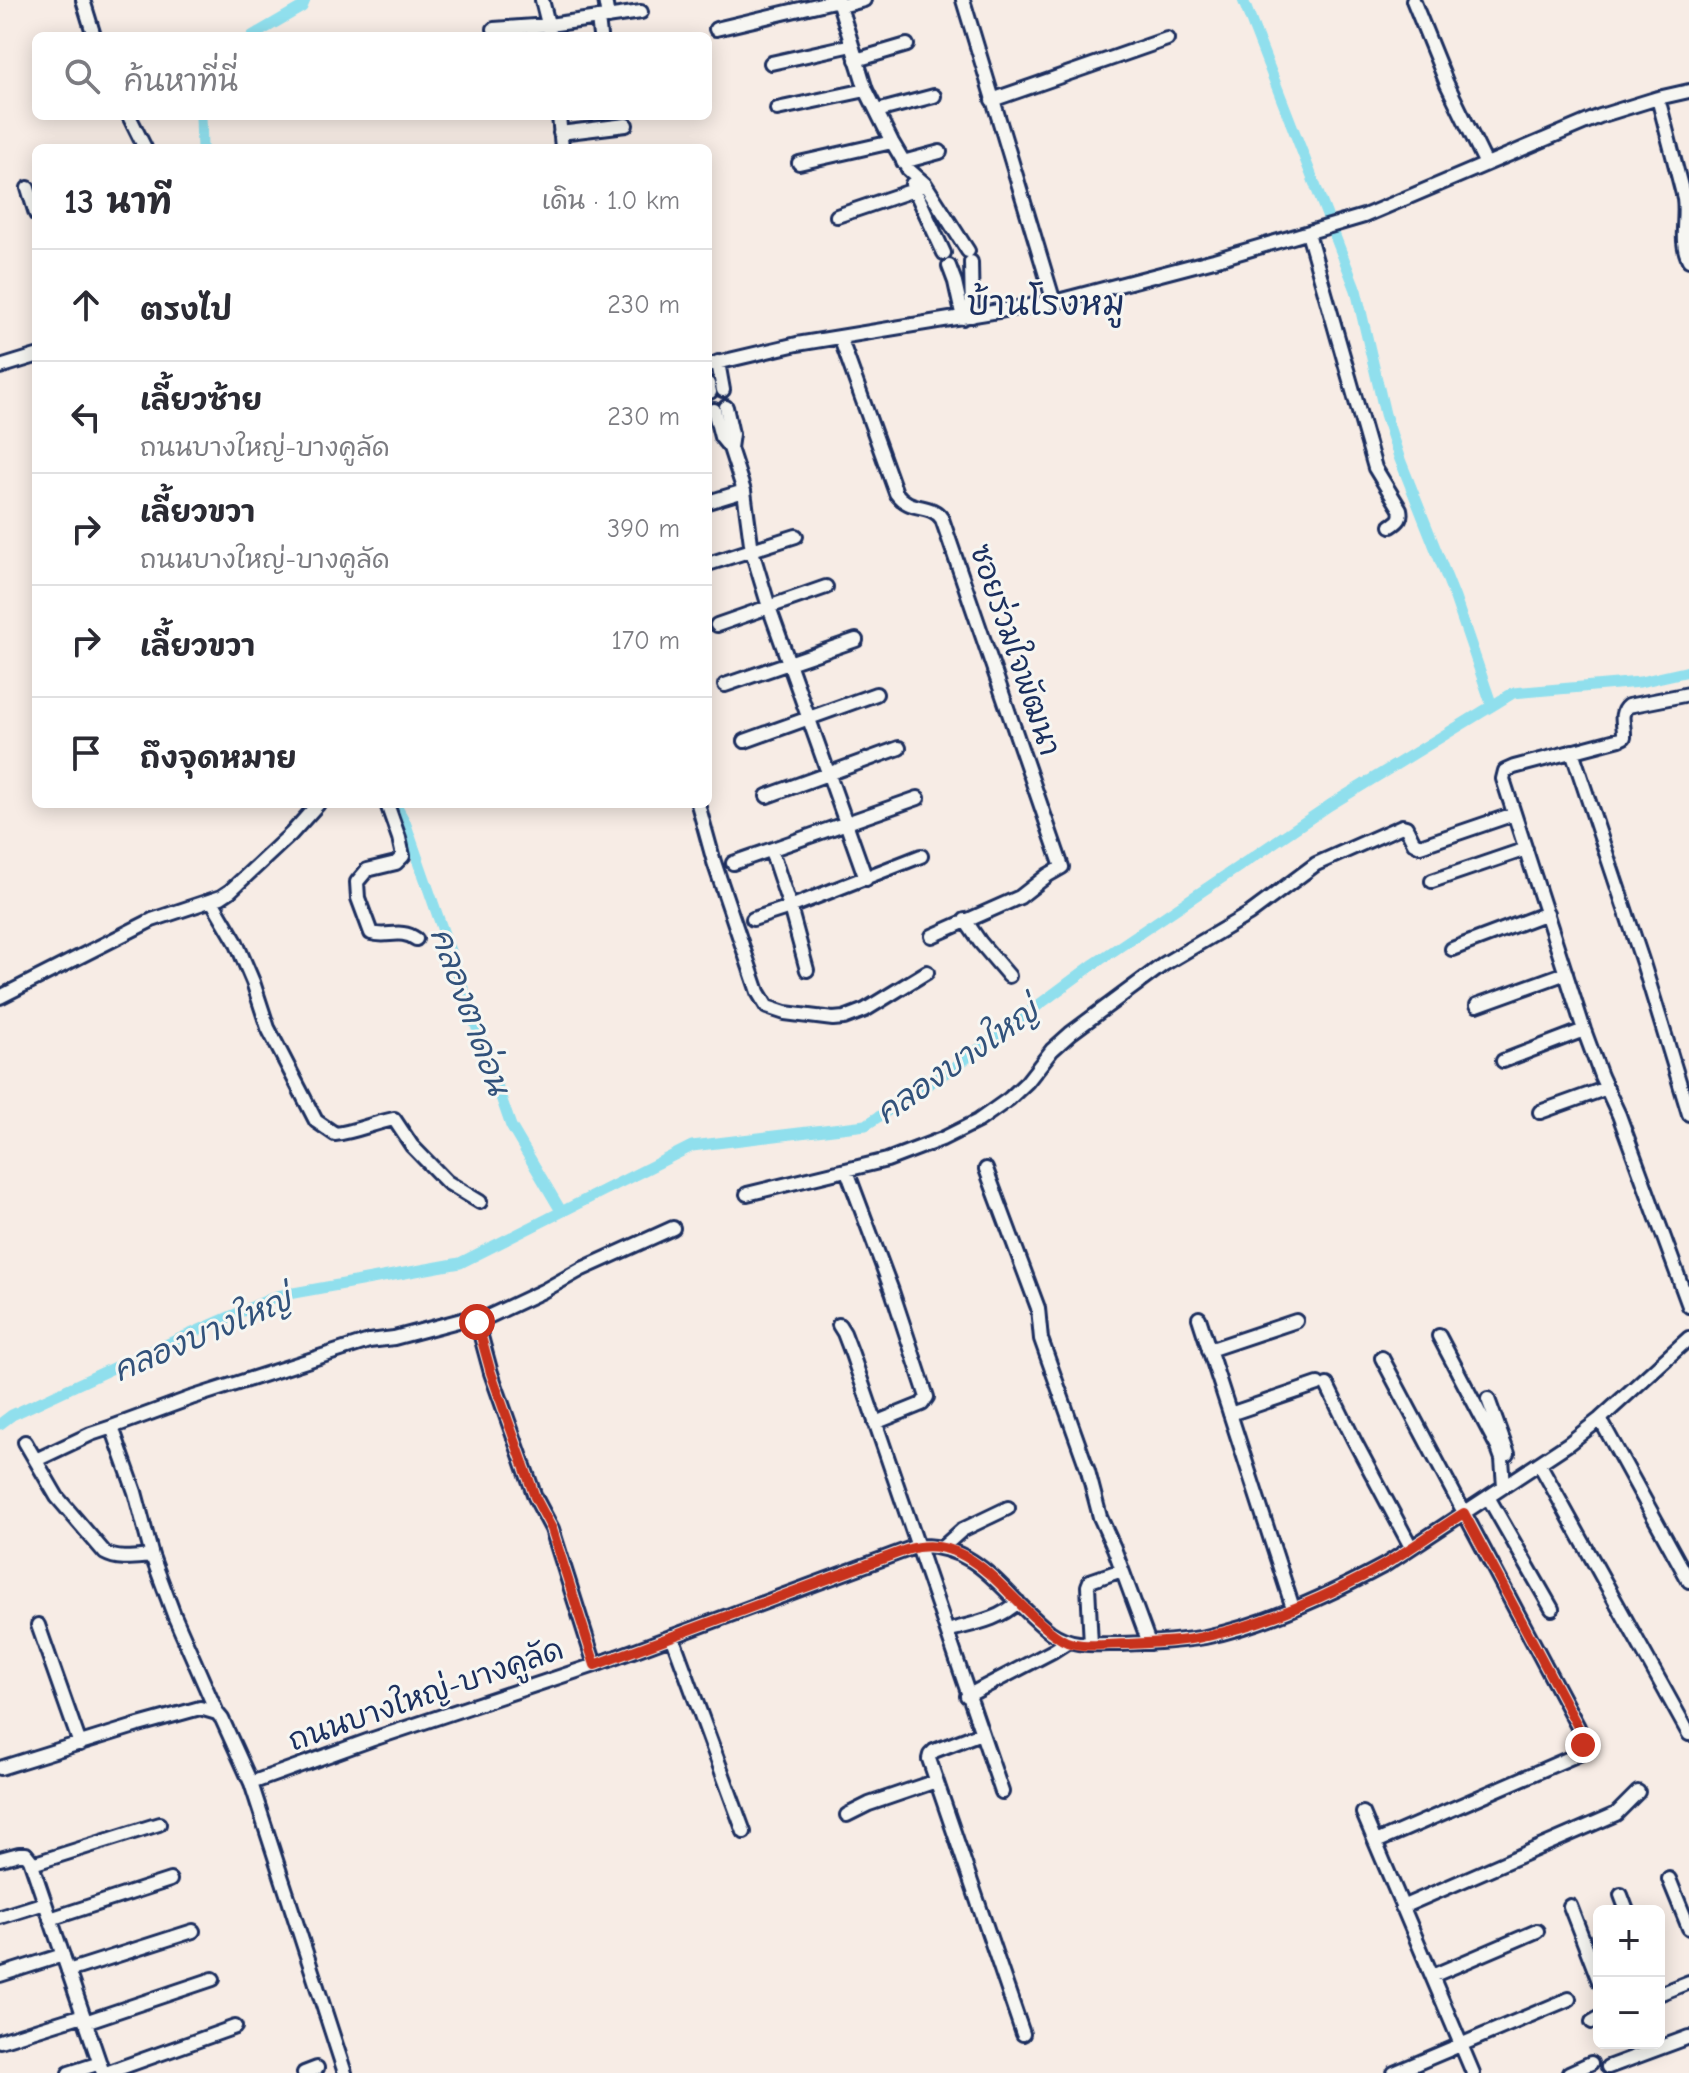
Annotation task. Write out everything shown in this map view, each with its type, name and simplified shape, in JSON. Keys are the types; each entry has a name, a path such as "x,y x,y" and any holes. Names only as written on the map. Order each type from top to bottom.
{"street":[{"path":"83,0 93,32"},
{"path":"542,0 550,31"},
{"path":"601,32 605,0"},
{"path":"716,29 839,2 864,0"},
{"path":"963,0 1054,302"},
{"path":"1413,0 1447,84 1486,164"},
{"path":"839,2 866,90 892,142 905,166 970,256 967,317"},
{"path":"494,29 550,31 603,17 641,12"},
{"path":"992,100 1167,39"},
{"path":"771,63 852,45"},
{"path":"856,60 907,45"},
{"path":"777,109 866,90"},
{"path":"714,389 713,364 797,344 1054,302 1308,233 1357,218 1600,116 1689,91"},
{"path":"877,111 934,96"},
{"path":"1658,98 1684,198 1684,244 1689,260"},
{"path":"131,120 143,144"},
{"path":"559,120 561,144"},
{"path":"560,133 626,125"},
{"path":"799,163 892,142"},
{"path":"905,166 940,152"},
{"path":"920,187 967,317"},
{"path":"837,216 920,187"},
{"path":"28,188 32,201"},
{"path":"1308,233 1375,468 1402,515 1391,526"},
{"name":"ซอยร่วมใจพัฒนา","path":"840,337 896,493 906,504 936,512 942,519 1062,867 1020,897 932,936"},
{"path":"0,367 32,357"},
{"path":"720,409 720,437 730,448 744,491 752,551 769,607 866,879"},
{"path":"712,501 744,491"},
{"path":"712,563 796,536"},
{"path":"717,625 826,587"},
{"path":"725,685 856,640"},
{"path":"745,741 876,694"},
{"path":"1689,694 1628,706 1622,717 1624,737 1505,771 1503,779 1584,1030 1619,1115 1689,1306"},
{"path":"767,796 899,748"},
{"path":"1572,751 1643,963 1689,1114"},
{"path":"733,863 918,798"},
{"path":"0,997 152,920 212,901 230,891 314,808"},
{"path":"388,808 403,856 396,863 367,870 357,882 358,898 371,933 405,933 416,939"},
{"path":"699,808 758,992 767,1007 785,1013 844,1018 865,1010 927,972"},
{"path":"747,1194 887,1160 978,1121 1027,1082 1052,1050 1071,1033 1164,964 1249,914 1316,864 1396,828 1406,827 1414,843 1420,846 1514,814"},
{"path":"1432,881 1526,849"},
{"path":"771,850 807,970"},
{"path":"753,919 921,856"},
{"path":"212,901 236,942 268,1028 316,1121 335,1134 351,1133 394,1119 412,1146 447,1182 480,1202"},
{"path":"1452,949 1547,913"},
{"path":"965,920 1009,976"},
{"path":"1477,1005 1566,973"},
{"path":"1503,1061 1584,1030"},
{"path":"1540,1112 1607,1088"},
{"path":"986,1169 1038,1308 1041,1339 1088,1471 1100,1517 1149,1643"},
{"path":"847,1171 927,1397 922,1404 875,1423"},
{"path":"477,1322 673,1228"},
{"path":"36,1460 91,1434 369,1341 476,1318 491,1373 535,1497 552,1529 595,1665"},
{"path":"1199,1318 1293,1608"},
{"path":"1209,1350 1296,1321"},
{"path":"839,1325 1002,1792"},
{"path":"1439,1336 1498,1448 1504,1486"},
{"path":"967,1696 1067,1642 1149,1643 1205,1637 1293,1608 1358,1579 1464,1513 1600,1419 1689,1338"},
{"path":"1376,1842 1582,1751 1578,1727 1382,1358"},
{"path":"1230,1414 1323,1384 1411,1547"},
{"path":"1488,1399 1508,1452 1503,1469"},
{"path":"1600,1419 1687,1575"},
{"path":"112,1427 135,1492 152,1556 174,1615 251,1783 345,2073"},
{"path":"25,1442 57,1497 105,1553 121,1558 152,1556"},
{"path":"1539,1463 1689,1734"},
{"path":"1488,1497 1552,1609"},
{"path":"943,1547 962,1530 1008,1508"},
{"name":"ถนนบางใหญ่-บางคูลัด","path":"251,1783 595,1665 917,1546 943,1547 974,1561 1051,1632 1067,1642"},
{"path":"1091,1644 1090,1581 1122,1570"},
{"path":"954,1629 996,1618 1018,1602"},
{"path":"38,1625 80,1744"},
{"path":"672,1636 744,1832"},
{"path":"0,1768 200,1708 217,1713"},
{"path":"981,1733 934,1751 929,1759 1023,2034"},
{"path":"847,1815 936,1781"},
{"path":"1402,1907 1616,1814 1638,1792"},
{"path":"1363,1813 1473,2073"},
{"path":"32,1864 159,1824"},
{"path":"0,1859 26,1854 32,1864 103,2070"},
{"path":"1669,1879 1689,1928"},
{"path":"50,1919 170,1880"},
{"path":"1621,1895 1625,1905"},
{"path":"0,1917 45,1903"},
{"path":"1570,1906 1597,1977"},
{"path":"68,1971 193,1931"},
{"path":"1432,1976 1537,1931"},
{"path":"0,1975 63,1955"},
{"path":"0,2041 213,1979"},
{"path":"1665,1992 1689,1982"},
{"path":"1394,2073 1569,1999"},
{"path":"69,2073 103,2070 235,2027"},
{"path":"1608,2067 1689,2037"},
{"path":"304,2073 341,2060"},
{"path":"1569,2073 1591,2063"}],"waterway":[{"name":"คลองตาด่อน","path":"259,32 302,7 305,0"},
{"path":"1243,0 1356,290 1385,414 1399,457 1455,598 1492,706"},
{"name":"คลองตาด่อน","path":"201,120 202,144"},
{"name":"คลองบางใหญ่","path":"0,1424 12,1415 115,1367 277,1296 460,1263 692,1146 866,1125 956,1066 1094,964 1330,805 1513,693 1640,682 1689,671"},
{"name":"คลองตาด่อน","path":"397,808 405,822 511,1126 561,1211"}],"district":[{"name":"บ้านโรงหมู","path":"1046,304"}],"route":[{"path":"477,1322 491,1373 535,1497 552,1529 595,1665 917,1546 930,1545 955,1551 974,1561 1051,1632 1067,1642 1149,1643 1205,1637 1254,1623 1358,1579 1464,1513 1578,1727 1583,1745"}]}
